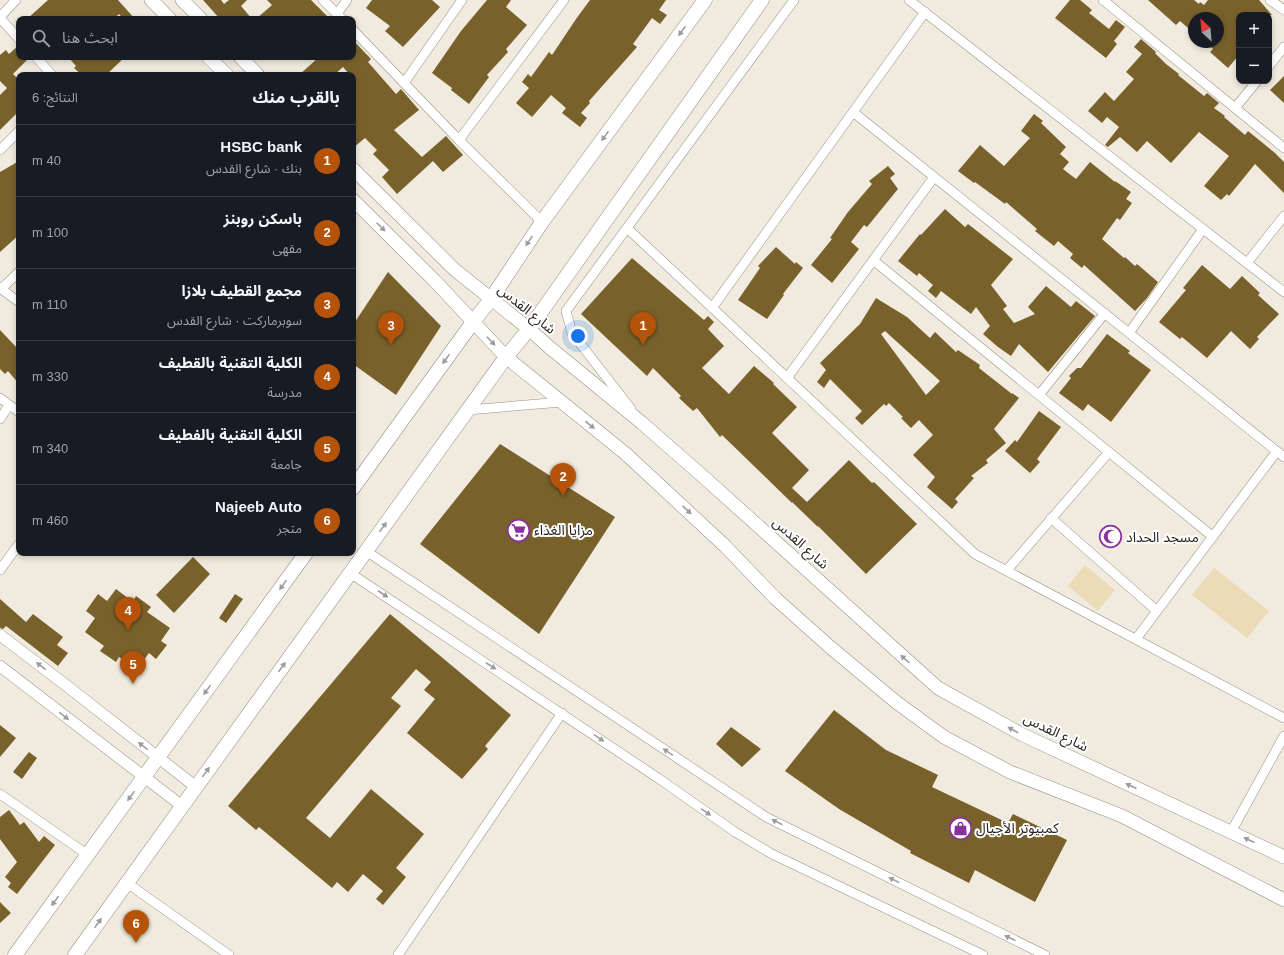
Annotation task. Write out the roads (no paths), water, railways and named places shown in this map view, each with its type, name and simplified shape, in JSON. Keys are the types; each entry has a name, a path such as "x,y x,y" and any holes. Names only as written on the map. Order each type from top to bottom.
{"main road":[{"path":"151,0 167,16"},
{"path":"182,0 198,16"},
{"path":"356,478 491,299 542,222 705,0"},
{"path":"75,955 506,356 529,329 762,0"},
{"path":"211,60 223,72"},
{"path":"243,60 255,72"},
{"name":"شارع القدس","path":"356,172 455,270 642,423 938,688 1023,735 1284,857"},
{"path":"356,203 435,281 506,356 626,454 726,546 774,598 830,648 896,702 944,737 1010,772 1122,816 1284,900"},
{"path":"15,955 304,556"}],"street":[{"path":"16,0 0,17 16,36"},
{"path":"323,0 340,16 347,0"},
{"path":"404,83 462,0"},
{"path":"459,140 564,0"},
{"path":"642,423 572,333 566,311 794,0"},
{"path":"909,0 1284,292"},
{"path":"1103,0 1284,148"},
{"path":"1270,0 1284,10"},
{"path":"712,308 925,12"},
{"path":"356,33 459,140 542,222"},
{"path":"1272,62 1284,47"},
{"path":"39,60 49,72"},
{"path":"1235,108 1255,84"},
{"path":"853,112 1284,457"},
{"path":"0,150 16,134"},
{"path":"787,378 934,176"},
{"path":"1247,263 1284,216"},
{"path":"627,228 975,554 1284,718"},
{"path":"1129,333 1203,229"},
{"path":"873,260 1212,536"},
{"path":"16,275 1,289 16,300"},
{"path":"1039,395 1105,313"},
{"path":"0,398 16,410"},
{"path":"468,410 562,402"},
{"path":"0,419 10,405"},
{"path":"1136,639 1276,451"},
{"path":"1007,570 1109,452"},
{"path":"1052,518 1157,611"},
{"path":"0,570 16,548"},
{"path":"366,551 766,817 1045,955"},
{"path":"350,573 562,713 736,832 772,854 983,955"},
{"path":"0,635 196,788"},
{"path":"0,666 182,806"},
{"path":"398,955 562,713"},
{"path":"1232,832 1284,736"},
{"path":"0,794 88,855"},
{"path":"127,883 229,955"}],"place":[{"name":"مجمع القطيف بلازا","path":"391,345"},
{"name":"HSBC bank","path":"643,345"},
{"name":"باسكن روبنز","path":"563,496"},
{"name":"مزايا الغذاء","path":"518,530"},
{"name":"مسجد الحداد","path":"1111,537"},
{"name":"الكلية التقنية بالقطيف","path":"128,630"},
{"name":"الكلية التقنية بالفطيف","path":"133,684"},
{"name":"كمبيوتر الأجيال","path":"960,828"},
{"name":"Najeeb Auto","path":"136,943"}]}
